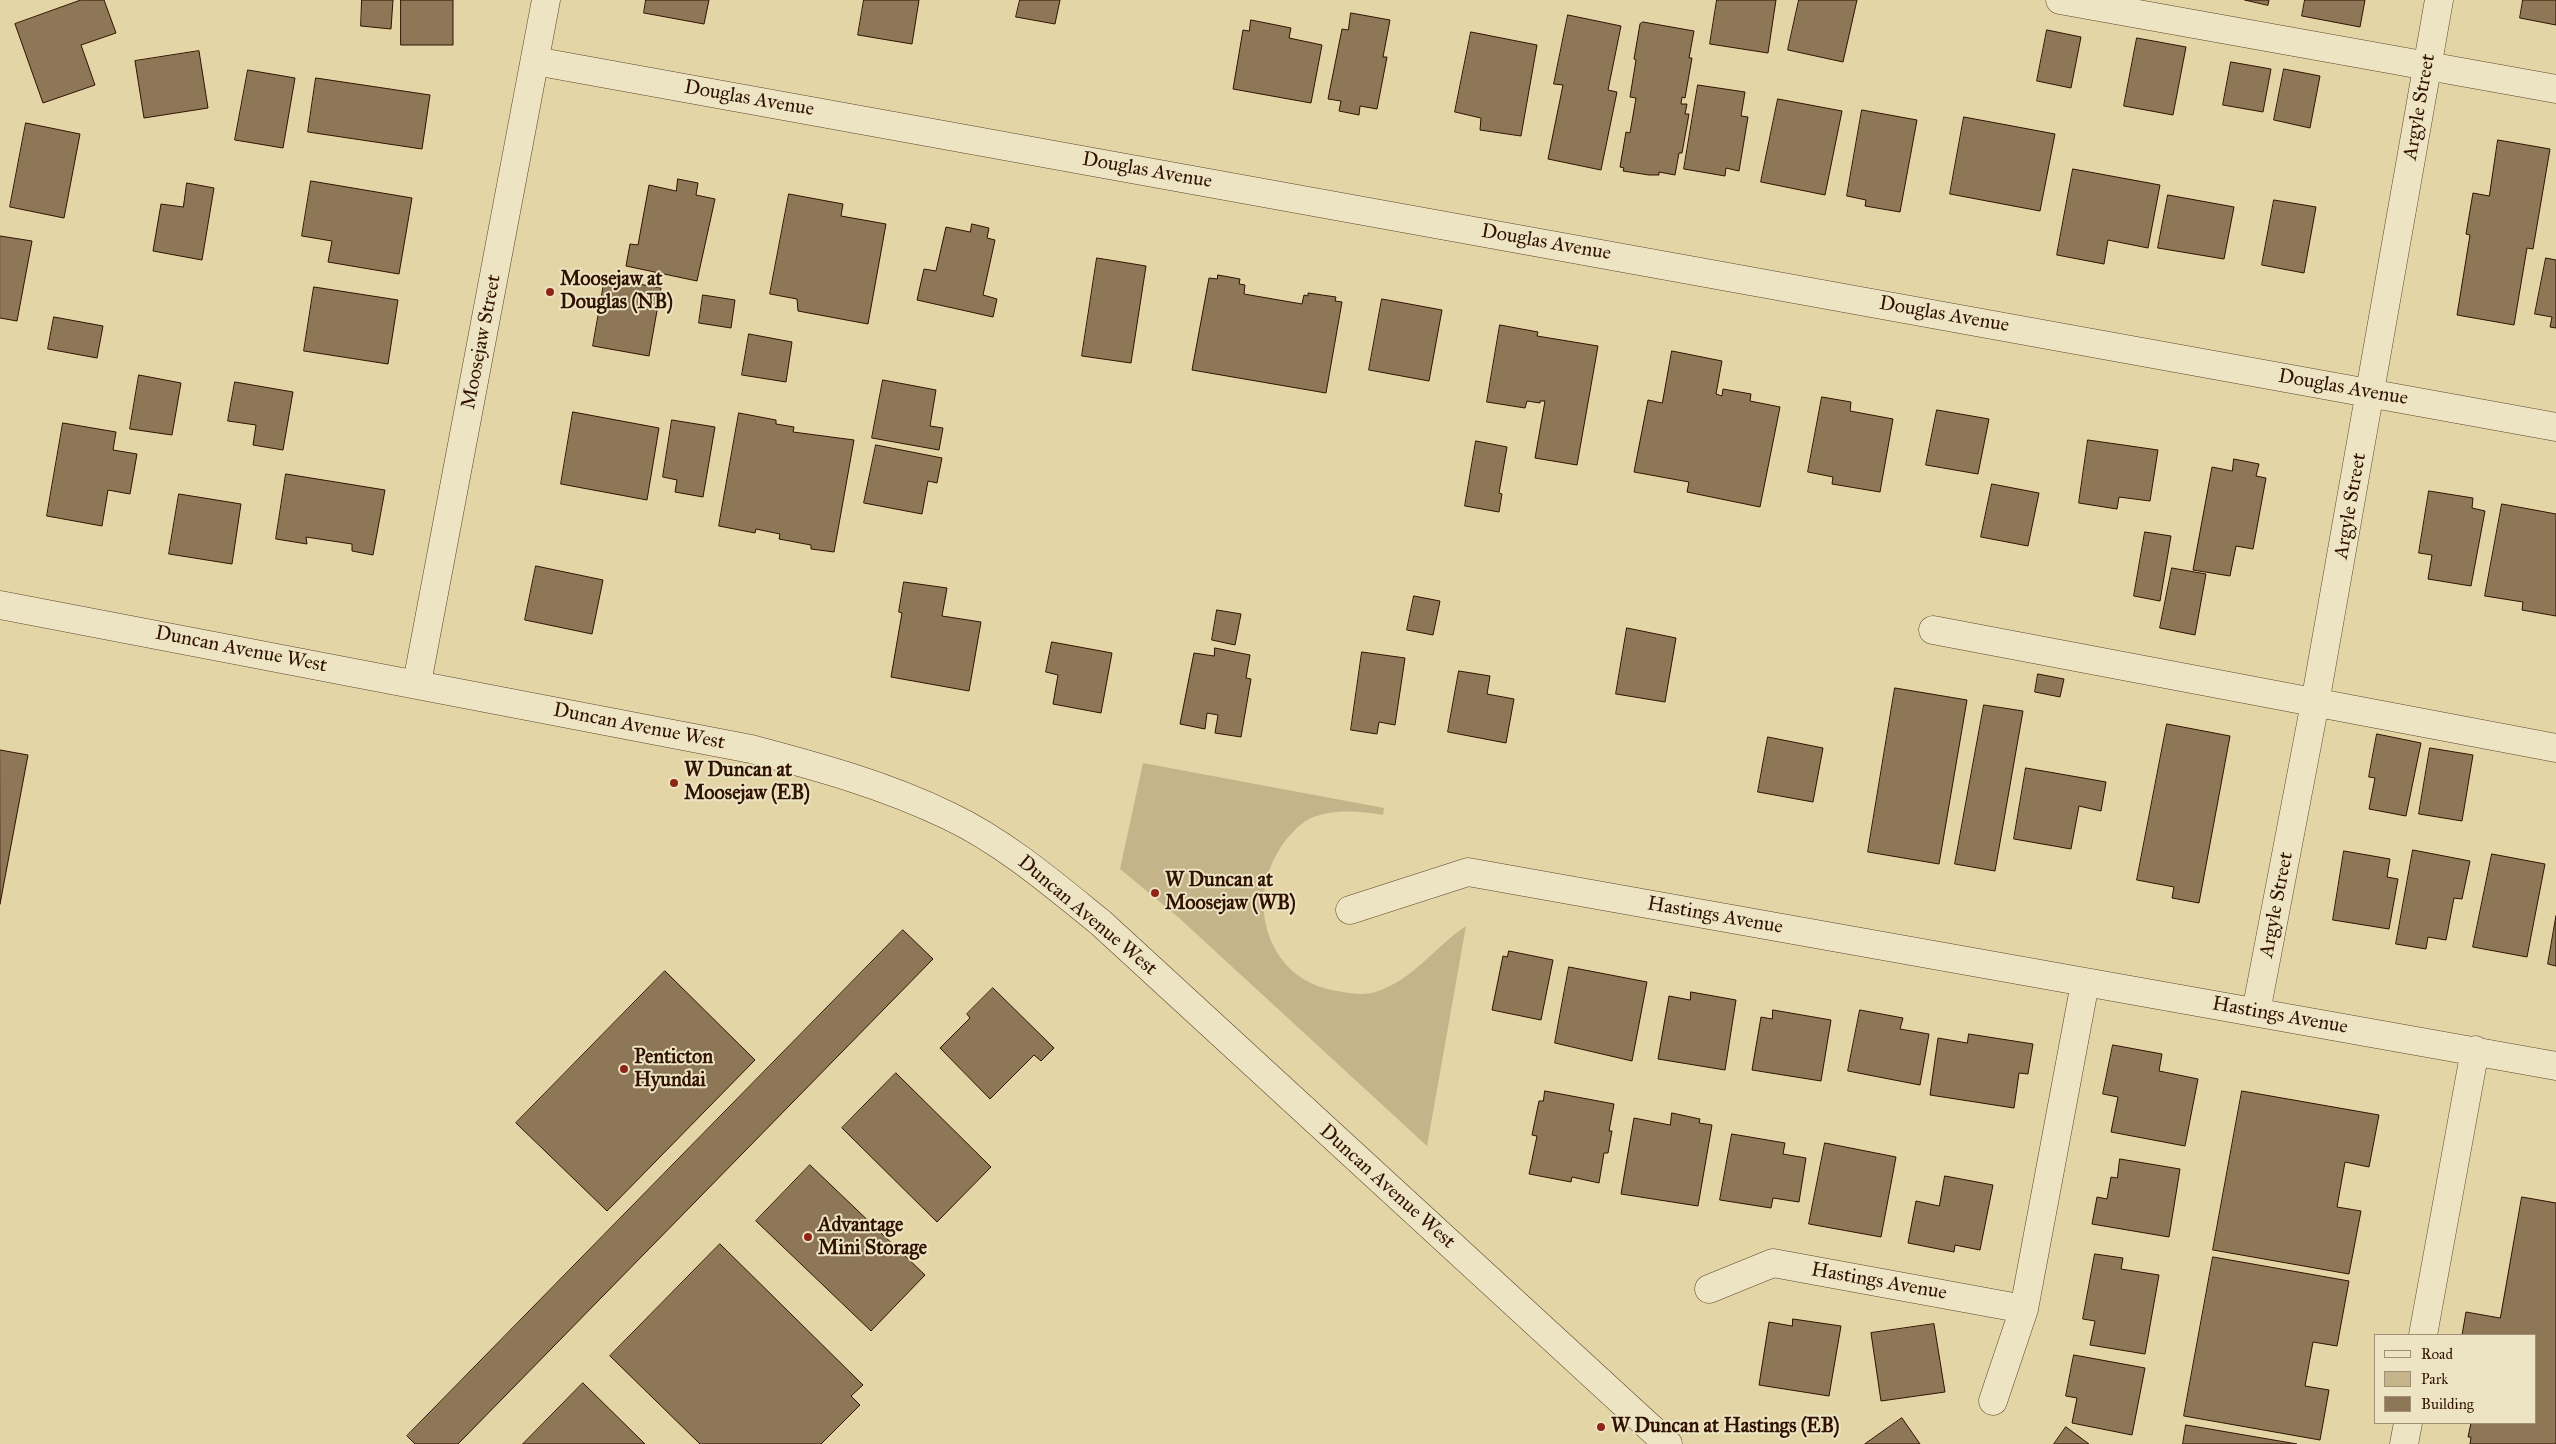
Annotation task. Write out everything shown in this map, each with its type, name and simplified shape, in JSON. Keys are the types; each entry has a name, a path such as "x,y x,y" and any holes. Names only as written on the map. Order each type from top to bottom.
{"street":[{"name":"Moosejaw Street","path":"417,683 546,0"},
{"path":"2060,0 2556,89"},
{"name":"Argyle Street","path":"2256,1012 2315,703 2439,0"},
{"name":"Douglas Avenue","path":"535,61 2556,427"},
{"name":"Duncan Avenue West","path":"0,605 417,683 751,749 856,777 950,816 1028,864 1101,923 1668,1444"},
{"path":"1933,630 2556,748"},
{"name":"Hastings Avenue","path":"1350,910 1468,872 2475,1050 2556,1066"},
{"path":"1993,1401 2024,1309 2085,982"},
{"path":"2424,1334 2475,1050"},
{"name":"Hastings Avenue","path":"1708,1289 1773,1263 2024,1309"},
{"path":"2404,1444 2408,1424"}],"green space":[{"path":"1143,763 1384,808 1383,815 1347,812 1320,815 1311,818 1297,828 1282,845 1269,871 1264,894 1264,916 1270,937 1280,956 1294,972 1314,984 1356,994 1375,992 1401,980 1454,934 1466,926 1427,1146 1178,917 1120,869"}],"building":[{"path":"81,0 104,0 116,33 81,45 95,85 43,103 15,24"},
{"path":"362,0 393,0 391,29 361,26"},
{"path":"401,0 453,0 453,45 401,45"},
{"path":"646,0 709,0 704,24 644,13"},
{"path":"864,0 919,0 912,44 858,35"},
{"path":"1020,0 1060,0 1055,24 1016,17"},
{"path":"1717,0 1776,0 1768,53 1710,44"},
{"path":"1799,0 1857,0 1843,62 1788,50"},
{"path":"2245,0 2269,0 2268,5"},
{"path":"2305,0 2365,0 2360,27 2302,16"},
{"path":"2523,0 2556,0 2556,25 2520,18"},
{"path":"1351,13 1390,20 1383,57 1387,57 1377,109 1360,106 1359,115 1339,111 1341,101 1328,99 1342,29 1348,30"},
{"path":"1568,15 1621,26 1608,90 1617,92 1601,170 1548,159 1563,85 1554,84"},
{"path":"1251,20 1291,28 1289,38 1322,45 1311,103 1233,89 1243,30 1249,31"},
{"path":"1643,22 1694,31 1689,58 1692,58 1685,98 1682,97 1681,104 1687,104 1685,114 1689,114 1682,153 1679,153 1675,175 1659,172 1659,175 1649,175 1623,171 1624,168 1620,167 1626,132 1630,133 1636,98 1630,97 1640,24"},
{"path":"2047,30 2081,37 2071,88 2037,81"},
{"path":"1471,32 1537,45 1521,136 1480,130 1481,118 1455,112"},
{"path":"2137,38 2186,47 2173,115 2124,106"},
{"path":"199,51 208,108 144,118 135,61"},
{"path":"2231,62 2271,69 2263,112 2223,105"},
{"path":"2284,69 2320,76 2310,128 2274,120"},
{"path":"248,70 295,78 283,148 235,140"},
{"path":"316,78 430,95 422,149 308,132"},
{"path":"1698,85 1745,92 1741,116 1748,117 1739,171 1726,168 1725,176 1684,169"},
{"path":"1778,99 1842,111 1825,195 1761,182"},
{"path":"1862,110 1917,120 1900,212 1865,206 1866,200 1847,196"},
{"path":"1964,117 2055,134 2040,211 1950,194"},
{"path":"26,123 80,134 64,218 10,207"},
{"path":"2498,140 2550,149 2533,249 2527,248 2514,325 2457,315 2470,235 2466,234 2473,193 2489,196"},
{"path":"2073,169 2160,185 2148,248 2108,240 2104,264 2057,255"},
{"path":"678,179 698,183 696,195 715,199 697,281 626,266 630,244 638,245 649,185 676,191"},
{"path":"311,181 412,198 399,274 328,262 332,241 302,236"},
{"path":"187,183 214,188 202,260 153,251 161,204 183,207"},
{"path":"789,194 843,204 841,216 886,224 868,324 798,311 797,299 770,294"},
{"path":"2168,195 2234,207 2224,259 2158,248"},
{"path":"2274,200 2316,207 2304,273 2262,265"},
{"path":"972,224 989,228 987,238 995,240 983,295 997,299 993,317 917,300 924,269 936,271 946,227 970,232"},
{"path":"0,236 32,241 17,321 0,318"},
{"path":"1097,258 1146,266 1131,363 1082,356"},
{"path":"2546,258 2556,260 2556,328 2550,327 2552,317 2535,314"},
{"path":"1218,275 1240,279 1239,284 1245,285 1244,294 1302,304 1304,295 1308,296 1308,293 1336,297 1335,301 1342,302 1326,393 1192,370 1209,278 1217,279"},
{"path":"605,278 661,288 649,356 593,346"},
{"path":"314,287 398,300 388,364 304,351"},
{"path":"703,295 735,300 731,328 699,323"},
{"path":"1382,299 1442,310 1429,381 1369,370"},
{"path":"54,317 103,326 97,358 48,349"},
{"path":"1500,325 1538,332 1537,336 1598,346 1577,465 1535,458 1545,401 1540,401 1540,403 1527,401 1525,408 1487,402"},
{"path":"749,334 792,342 786,382 742,375"},
{"path":"1672,351 1722,361 1716,394 1722,396 1723,389 1751,394 1750,401 1780,407 1760,507 1687,492 1689,482 1634,472 1648,400 1662,403"},
{"path":"139,375 181,383 172,435 130,429"},
{"path":"883,380 936,390 930,426 943,428 939,450 872,438"},
{"path":"235,382 293,392 283,450 253,445 256,425 228,421"},
{"path":"1822,397 1851,402 1850,411 1893,419 1880,492 1832,484 1833,477 1808,472"},
{"path":"1937,410 1989,419 1978,474 1926,465"},
{"path":"573,412 659,428 647,500 561,484"},
{"path":"739,413 776,420 776,424 794,427 793,432 854,440 834,552 811,549 811,545 779,539 780,534 756,529 755,533 719,526"},
{"path":"672,420 715,427 703,497 675,492 677,480 663,477"},
{"path":"63,423 116,432 113,450 137,454 130,494 108,490 102,526 47,516"},
{"path":"2088,440 2158,450 2150,501 2119,497 2117,509 2079,503"},
{"path":"1476,441 1507,447 1499,493 1502,494 1499,512 1465,506"},
{"path":"876,445 942,458 937,483 928,481 922,514 864,503"},
{"path":"2234,459 2259,464 2256,476 2266,478 2253,549 2236,546 2230,576 2193,570 2212,467 2232,471"},
{"path":"286,474 385,490 373,555 352,551 352,544 306,537 307,544 276,539"},
{"path":"1992,484 2039,493 2028,546 1981,537"},
{"path":"2429,491 2473,498 2472,508 2485,511 2471,586 2428,579 2432,555 2419,553"},
{"path":"179,494 241,504 232,564 169,554"},
{"path":"2502,504 2556,514 2556,616 2522,610 2523,602 2485,596"},
{"path":"2145,532 2171,536 2160,601 2134,596"},
{"path":"536,566 603,580 592,634 525,620"},
{"path":"2172,568 2206,574 2195,635 2160,628"},
{"path":"904,582 947,588 942,616 981,622 969,691 891,677 902,613 899,612"},
{"path":"1414,596 1440,601 1433,635 1407,630"},
{"path":"1217,610 1241,614 1235,645 1212,640"},
{"path":"1627,628 1676,638 1665,702 1616,694"},
{"path":"1052,642 1112,653 1101,713 1053,704 1058,675 1046,672"},
{"path":"1215,648 1250,655 1246,678 1251,679 1241,737 1215,733 1218,715 1207,713 1205,729 1180,724 1194,653 1214,656"},
{"path":"1362,652 1405,658 1395,725 1379,722 1377,734 1351,730"},
{"path":"1459,671 1490,676 1487,694 1514,699 1506,743 1448,732"},
{"path":"2038,674 2064,679 2060,697 2035,692"},
{"path":"1895,688 1967,700 1939,864 1868,852"},
{"path":"1984,705 2023,711 1995,871 1955,864"},
{"path":"2167,724 2230,736 2199,903 2172,898 2174,887 2137,880"},
{"path":"2377,734 2421,743 2406,816 2369,809 2375,778 2369,777"},
{"path":"1768,737 1823,748 1813,802 1758,792"},
{"path":"2430,748 2473,755 2462,821 2419,814"},
{"path":"0,750 28,755 0,904"},
{"path":"2026,768 2106,782 2101,811 2079,806 2071,849 2014,839"},
{"path":"2413,850 2470,861 2462,899 2454,898 2446,940 2428,937 2426,949 2396,944"},
{"path":"2344,851 2390,859 2387,877 2398,879 2389,929 2333,920"},
{"path":"2492,854 2545,864 2527,957 2473,947"},
{"path":"2556,916 2556,966 2548,964"},
{"path":"903,930 933,959 458,1444 415,1444 407,1436"},
{"path":"1509,951 1553,960 1541,1020 1492,1010 1503,956 1507,957"},
{"path":"1569,967 1647,982 1632,1061 1555,1043"},
{"path":"665,971 755,1060 607,1211 516,1123"},
{"path":"993,988 1054,1048 1041,1061 1034,1055 990,1099 940,1048 970,1018 967,1014"},
{"path":"1691,992 1736,1000 1725,1070 1658,1059 1669,996 1690,1000"},
{"path":"1773,1010 1831,1020 1821,1081 1752,1070 1761,1017 1772,1019"},
{"path":"1860,1010 1903,1018 1900,1029 1929,1034 1920,1085 1848,1071"},
{"path":"1969,1034 2033,1044 2028,1074 2019,1073 2014,1108 1930,1095 1938,1038 1967,1043"},
{"path":"2113,1045 2162,1054 2159,1071 2198,1079 2185,1146 2111,1132 2118,1097 2103,1094"},
{"path":"896,1073 991,1167 937,1222 842,1128"},
{"path":"1545,1091 1614,1104 1609,1131 1612,1131 1608,1153 1604,1153 1599,1183 1572,1177 1571,1182 1529,1174 1537,1136 1532,1135 1539,1101 1543,1101"},
{"path":"2242,1091 2379,1115 2369,1167 2345,1162 2337,1207 2361,1211 2349,1274 2213,1250"},
{"path":"1672,1113 1700,1119 1699,1123 1712,1125 1698,1206 1621,1194 1634,1118 1670,1125"},
{"path":"1732,1134 1785,1143 1783,1154 1806,1158 1799,1202 1773,1198 1771,1208 1720,1200"},
{"path":"1825,1143 1896,1157 1881,1237 1809,1224"},
{"path":"2120,1159 2180,1169 2169,1237 2092,1224 2097,1197 2107,1199 2111,1177 2117,1178"},
{"path":"810,1165 925,1275 871,1331 756,1221"},
{"path":"1945,1176 1993,1185 1980,1250 1955,1245 1954,1252 1908,1243 1916,1201 1939,1206"},
{"path":"2522,1197 2556,1203 2556,1444 2470,1444 2471,1437 2468,1437 2471,1424 2536,1424 2536,1334 2462,1334 2466,1312 2500,1318"},
{"path":"720,1244 863,1385 851,1396 860,1405 821,1444 700,1444 610,1356"},
{"path":"2095,1254 2123,1258 2121,1269 2159,1275 2145,1354 2090,1345 2095,1321 2083,1319"},
{"path":"2213,1257 2349,1281 2337,1346 2313,1342 2305,1386 2329,1390 2320,1440 2184,1416"},
{"path":"1793,1319 1841,1326 1829,1396 1759,1385 1769,1322 1792,1326"},
{"path":"1934,1324 1945,1392 1881,1401 1871,1333"},
{"path":"2074,1355 2145,1368 2132,1435 2072,1423 2077,1398 2066,1396"},
{"path":"583,1383 645,1444 523,1444"},
{"path":"1902,1418 1920,1444 1865,1444"},
{"path":"2186,1425 2297,1444 2183,1444"},
{"path":"2066,1427 2089,1444 2054,1444"}],"place":[{"name":"Moosejaw at Douglas (NB)","path":"550,292"},
{"name":"W Duncan at Moosejaw (EB)","path":"674,783"},
{"name":"W Duncan at Moosejaw (WB)","path":"1155,893"},
{"name":"Penticton Hyundai","path":"624,1069"},
{"name":"Advantage Mini Storage","path":"808,1237"},
{"name":"W Duncan at Hastings (EB)","path":"1601,1427"}]}
